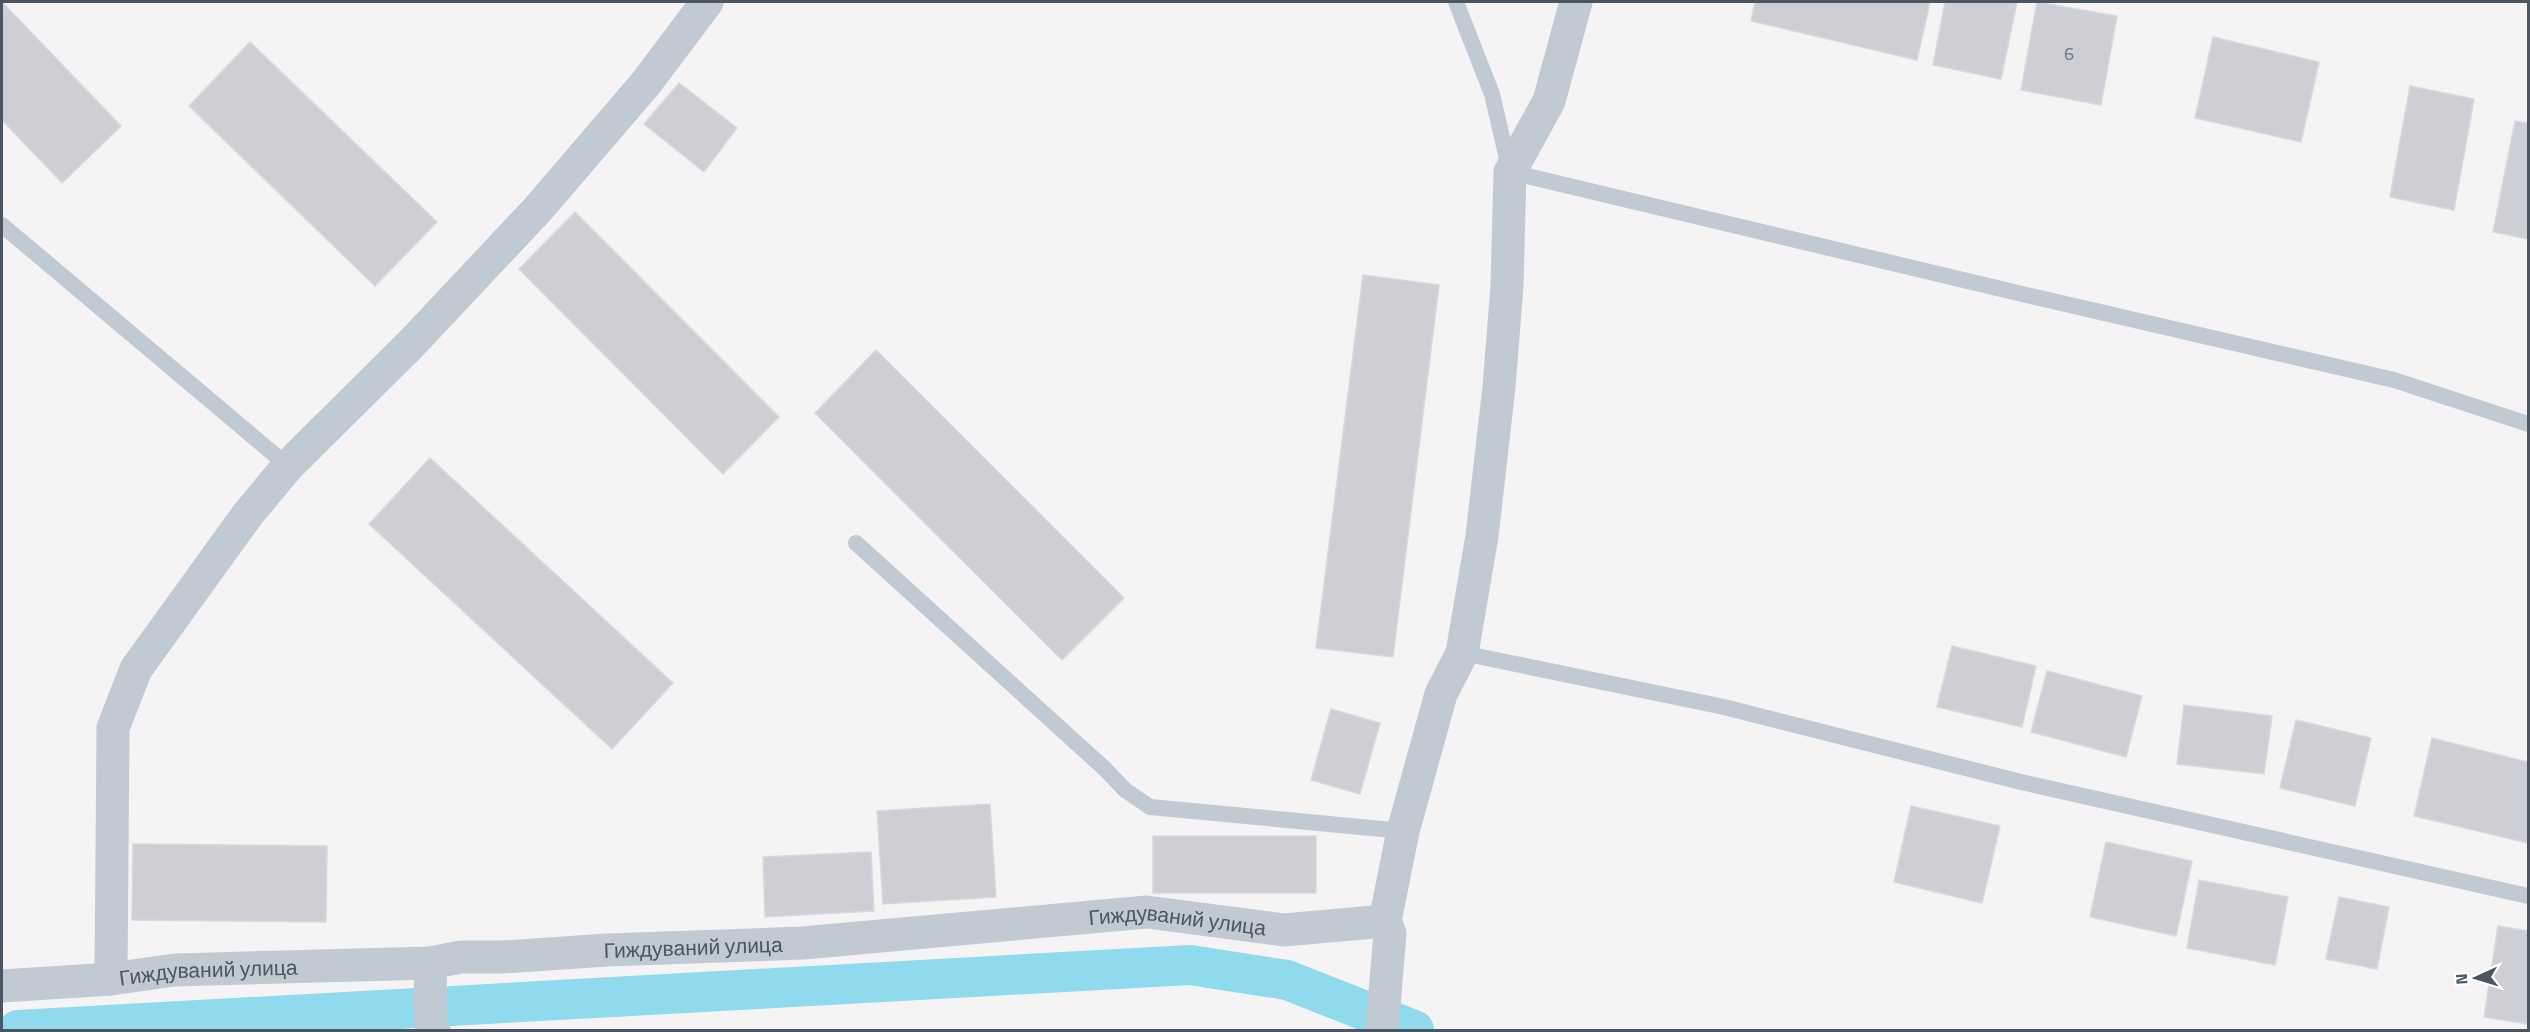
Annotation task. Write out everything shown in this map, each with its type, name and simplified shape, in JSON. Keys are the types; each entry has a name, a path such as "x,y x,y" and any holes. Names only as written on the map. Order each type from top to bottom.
{"street":[{"path":"111,979 112,728 136,669 248,514 288,466 412,343 538,209 646,83 707,2"},
{"path":"1382,1030 1388,927 1403,831 1441,694 1462,653 1482,536 1499,387 1507,286 1510,172 1549,100 1576,2"},
{"name":"Гиждуваний улица","path":"2,986 111,979 175,970 430,968 461,957 803,943 1147,912 1284,930 1388,927"},
{"path":"430,968 433,1028"}],"lane":[{"path":"1456,2 1492,94 1510,172 2394,380 2529,424"},
{"path":"2,225 288,466"},
{"path":"856,543 1105,769 1125,790 1150,807 1403,831"},
{"path":"1462,653 1724,707 2021,782 2529,896"}],"building":[{"path":"2,2 121,126 62,183 2,120"},
{"path":"1755,2 1930,2 1917,60 1751,21"},
{"path":"1945,2 2017,2 2001,79 1933,65"},
{"path":"2037,2 2117,16 2101,105 2021,90"},
{"path":"2213,37 2319,62 2301,142 2195,118"},
{"path":"250,42 437,222 375,286 189,106"},
{"path":"679,83 737,128 704,172 644,124"},
{"path":"2410,86 2474,99 2454,210 2390,197"},
{"path":"2515,121 2528,123 2528,239 2493,232"},
{"path":"575,212 779,417 723,474 519,269"},
{"path":"1363,275 1439,285 1393,657 1316,648"},
{"path":"876,350 1124,598 1062,660 815,413"},
{"path":"430,458 673,683 612,749 369,524"},
{"path":"1952,646 2036,666 2022,727 1937,707"},
{"path":"2047,671 2142,696 2126,757 2031,732"},
{"path":"2184,705 2272,716 2264,774 2177,764"},
{"path":"1331,709 1380,723 1360,794 1311,780"},
{"path":"2296,720 2371,738 2355,806 2280,788"},
{"path":"2432,738 2528,762 2528,843 2414,816"},
{"path":"990,804 996,897 883,904 877,811"},
{"path":"1911,806 2000,826 1982,903 1894,882"},
{"path":"1153,836 1316,836 1316,893 1153,893"},
{"path":"2106,842 2192,861 2176,936 2090,917"},
{"path":"133,844 327,846 326,922 132,920"},
{"path":"871,852 874,911 765,917 763,857"},
{"path":"2199,880 2288,897 2275,965 2187,948"},
{"path":"2339,897 2389,907 2377,969 2326,959"},
{"path":"2498,926 2528,931 2528,1024 2484,1017"}],"waterway":[{"path":"18,1030 1190,965 1287,980 1414,1030"}]}
